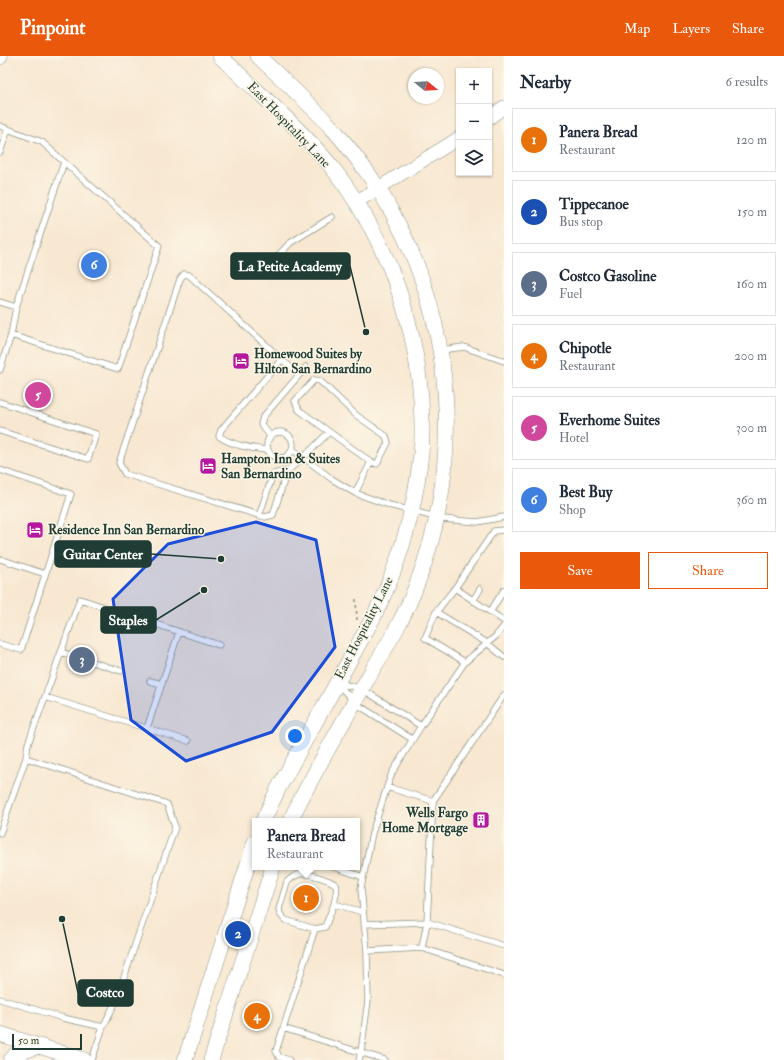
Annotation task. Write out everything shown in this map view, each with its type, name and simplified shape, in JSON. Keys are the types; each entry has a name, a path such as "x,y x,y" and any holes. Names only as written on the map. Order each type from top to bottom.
{"main road":[{"name":"East Hospitality Lane","path":"220,56 280,112 313,146 330,166 356,202 379,242 397,286 411,334 420,386 422,418 421,452 412,511 395,569 373,618 278,788 264,818"},
{"name":"East Hospitality Lane","path":"258,56 334,130 368,172 400,226 421,276 433,315 440,350 447,424 446,454 442,490 429,549 418,581 393,635 310,780 291,818"},
{"path":"185,1060 252,851"},
{"path":"210,1060 272,870"},
{"path":"0,1034 84,1060"},
{"path":"11,1060 16,1054 39,1046"}],"street":[{"path":"492,116 504,107"},
{"path":"356,202 456,140"}],"lane":[{"path":"0,126 42,142 160,246 118,369 11,335"},
{"path":"0,152 8,129"},
{"path":"0,370 11,335 16,308 64,162"},
{"path":"274,260 290,243 332,217"},
{"path":"287,471 273,515 265,517 125,474 119,463 180,279 184,274 189,275 299,375"},
{"path":"0,302 16,308"},
{"path":"440,350 464,347 504,360"},
{"path":"268,450 256,449 224,440 219,436 221,430 282,360"},
{"path":"270,436 261,424 263,417 306,367"},
{"path":"314,380 320,381 356,415 386,436 388,443 377,464 371,462 299,410 295,401 314,380"},
{"path":"0,402 96,434 88,459 0,431"},
{"path":"279,432 288,436 293,444 289,454 280,458 271,454 267,446 270,436 279,432"},
{"path":"259,516 273,474 287,471 303,458 329,432"},
{"path":"292,449 332,479 355,493 389,505 437,517 477,522 504,517"},
{"path":"355,493 371,462"},
{"path":"0,470 71,494 21,650 0,644"},
{"path":"465,662 425,638 436,612 494,532 504,530"},
{"path":"0,559 45,574"},
{"path":"454,588 504,621"},
{"path":"473,600 480,588"},
{"path":"490,612 504,590"},
{"path":"0,833 26,758 28,744 80,599 219,646"},
{"path":"436,612 488,643 504,657"},
{"path":"359,1060 368,1001 367,951 361,888 372,833 387,787 392,773 412,739 465,662 496,636 504,626"},
{"path":"147,728 179,632"},
{"path":"61,652 121,671"},
{"path":"150,681 162,684"},
{"path":"336,683 362,689 421,726"},
{"path":"336,683 355,703 412,739"},
{"path":"422,948 427,922 433,801 504,695"},
{"path":"45,697 188,742"},
{"path":"26,758 167,804 175,827 116,1001 102,1027 92,1060"},
{"path":"387,787 433,801"},
{"path":"343,870 363,877"},
{"path":"305,873 332,882 336,887 337,891 334,904 325,927 315,929 285,920 280,914 279,909 287,882 297,875 305,873"},
{"path":"334,904 363,912"},
{"path":"364,924 427,922 504,946"},
{"path":"289,1060 279,1057 276,1051 315,929"},
{"path":"367,951 422,948 504,975"},
{"path":"0,999 63,1018 102,1027"},
{"path":"283,1028 385,1060"}],"path":[{"path":"356,598 357,622"}],"highlighted area":[{"path":"256,522 316,540 335,647 272,732 186,761 131,720 113,599 168,544"}],"place":[{"name":"Best Buy","path":"94,265"},
{"name":"La Petite Academy","path":"366,332"},
{"name":"Homewood Suites by Hilton San Bernardino","path":"241,361"},
{"name":"Everhome Suites","path":"38,395"},
{"name":"Hampton Inn & Suites San Bernardino","path":"208,466"},
{"name":"Residence Inn San Bernardino","path":"35,530"},
{"name":"Guitar Center","path":"221,559"},
{"name":"Staples","path":"204,590"},
{"name":"Costco Gasoline","path":"82,660"},
{"name":"Wells Fargo Home Mortgage","path":"481,820"},
{"name":"Panera Bread","path":"306,898"},
{"name":"Costco","path":"62,919"},
{"name":"Tippecanoe","path":"238,934"},
{"name":"Chipotle","path":"257,1016"}]}
